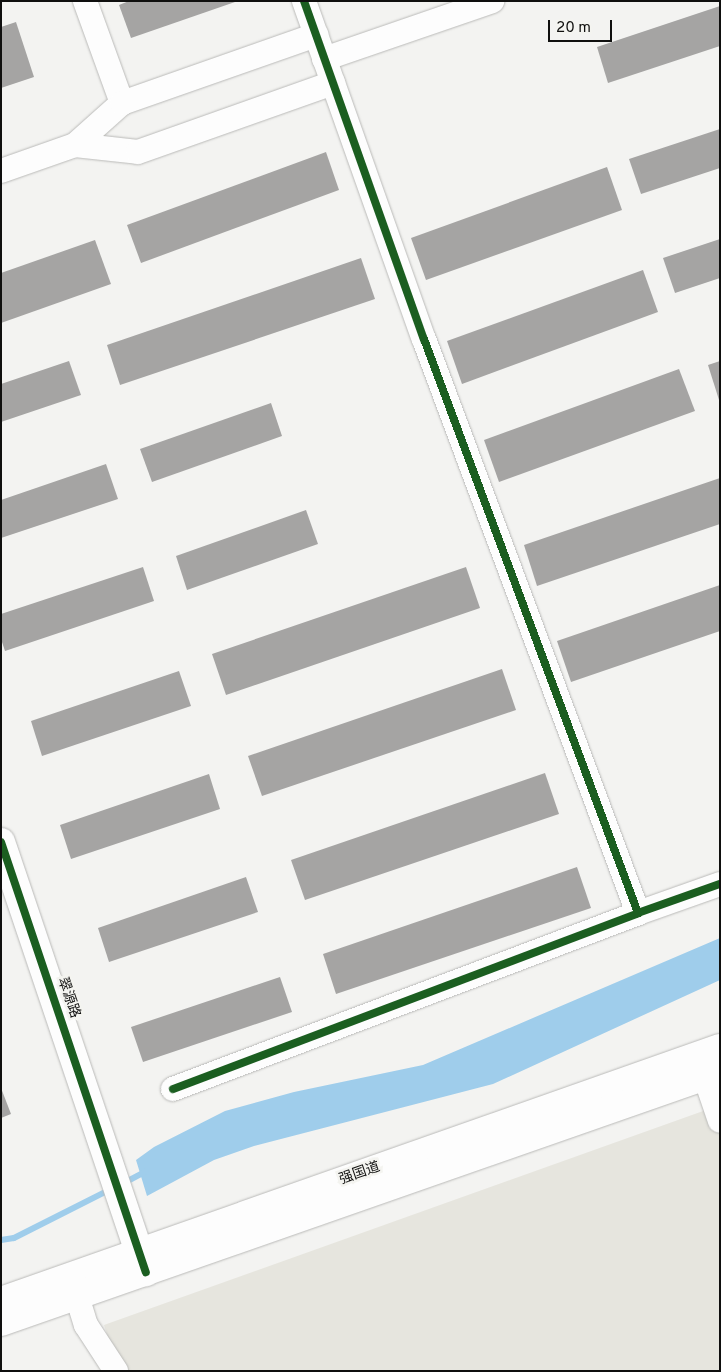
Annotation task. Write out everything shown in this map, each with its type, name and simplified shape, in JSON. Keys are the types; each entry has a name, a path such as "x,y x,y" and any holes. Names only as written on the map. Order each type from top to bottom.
{"main road":[{"name":"翠源路","path":"1,842 111,1162 143,1262"},
{"name":"强国道","path":"1,1301 143,1262 710,1063"},
{"name":"强国道","path":"1,1322 77,1296 143,1262"}],"street":[{"path":"85,1 122,104"},
{"path":"304,1 424,339 638,913"},
{"path":"324,59 492,1"},
{"path":"1,171 75,145 122,104 316,35"},
{"path":"75,145 138,152 333,82"},
{"path":"173,1089 638,913 720,884"},
{"path":"710,1063 720,1122"},
{"path":"77,1296 86,1325 116,1371"}],"shaded area":[{"path":"720,1105 720,1371 119,1371 104,1325"}],"water":[{"path":"720,938 720,980 493,1084 254,1146 214,1160 147,1196 136,1160 154,1147 225,1111 294,1092 423,1065"}],"building":[{"path":"129,1 235,2 131,38 119,5"},
{"path":"720,6 720,46 608,83 597,47"},
{"path":"16,22 34,77 1,88 1,27"},
{"path":"720,129 720,168 641,194 629,159"},
{"path":"326,152 339,190 141,263 127,225"},
{"path":"607,167 622,210 426,280 411,238"},
{"path":"720,239 720,278 675,293 663,258"},
{"path":"95,240 111,284 1,323 1,273"},
{"path":"361,258 375,299 120,385 107,345"},
{"path":"643,270 658,312 462,384 447,341"},
{"path":"69,361 81,395 1,422 1,384"},
{"path":"720,361 720,400 719,400 708,365"},
{"path":"679,369 695,411 499,482 484,440"},
{"path":"271,403 282,436 152,482 140,449"},
{"path":"106,464 118,499 1,538 1,500"},
{"path":"720,478 720,524 537,586 524,545"},
{"path":"306,510 318,544 187,590 176,556"},
{"path":"143,567 154,601 5,651 1,639 1,614"},
{"path":"466,567 480,608 226,695 212,654"},
{"path":"720,585 720,631 571,682 557,641"},
{"path":"502,669 516,710 262,796 248,756"},
{"path":"179,671 191,706 42,756 31,721"},
{"path":"545,773 559,814 305,900 291,860"},
{"path":"209,774 220,809 71,859 60,825"},
{"path":"577,867 591,908 336,994 323,954"},
{"path":"246,877 258,912 109,962 98,928"},
{"path":"280,977 292,1012 143,1062 131,1027"},
{"path":"1,1088 11,1114 1,1118"}],"waterway":[{"path":"122,1184 146,1171"},
{"path":"1,1240 14,1238 111,1189"}],"cycle path":[{"path":"304,1 424,339 638,913 720,884"},
{"path":"1,842 146,1272"},
{"path":"173,1089 638,913"}]}
